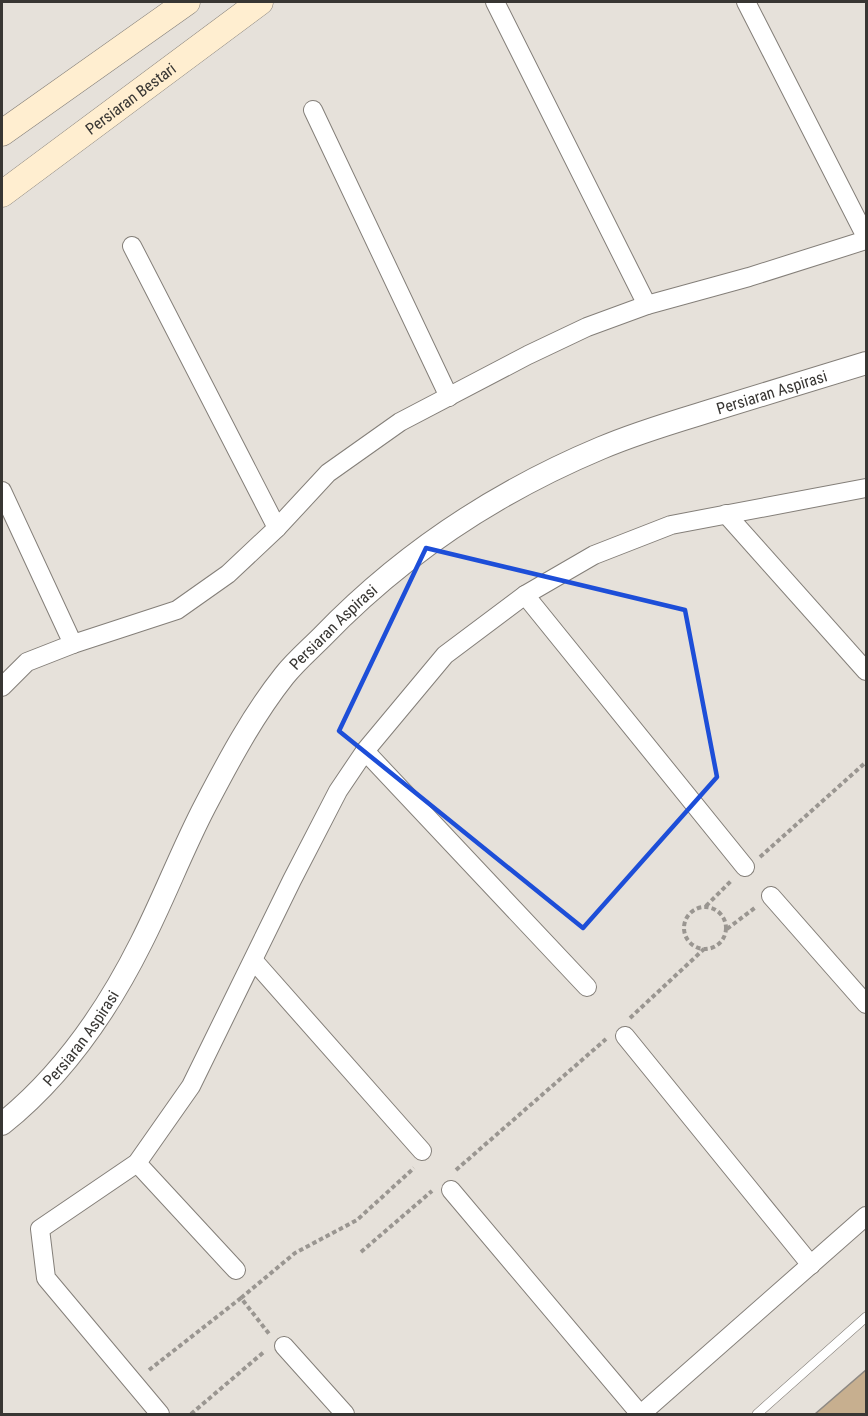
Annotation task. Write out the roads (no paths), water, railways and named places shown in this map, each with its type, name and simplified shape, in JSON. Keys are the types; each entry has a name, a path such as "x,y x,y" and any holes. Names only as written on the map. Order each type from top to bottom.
{"main road":[{"path":"2,133 187,2"},
{"name":"Persiaran Bestari","path":"2,194 260,2"}],"street":[{"path":"495,2 647,305"},
{"path":"2,687 27,663 73,644 177,610 228,574 277,528 328,472 400,422 528,355 587,327 647,305 749,277 867,239 746,2"},
{"path":"313,110 449,397"},
{"path":"132,246 277,528"},
{"name":"Persiaran Aspirasi","path":"2,1124 63,1065 102,1013 140,944 204,808 242,739 284,675 352,606 415,554 476,511 541,474 604,446 675,421 867,363"},
{"path":"153,1412 133,1382 46,1278 40,1229 137,1162 191,1086 338,791 365,751 445,655 525,595 594,555 671,525 867,488"},
{"path":"2,491 73,644"},
{"path":"726,514 867,671"},
{"path":"525,595 745,867"},
{"path":"365,751 587,987"},
{"path":"771,896 867,1004"},
{"path":"254,961 422,1158"},
{"path":"622,1029 811,1265"},
{"path":"137,1162 236,1270"},
{"path":"446,1184 641,1414 867,1216"},
{"path":"276,1346 345,1414"}],"lane":[{"path":"757,1414 867,1317"}]}
